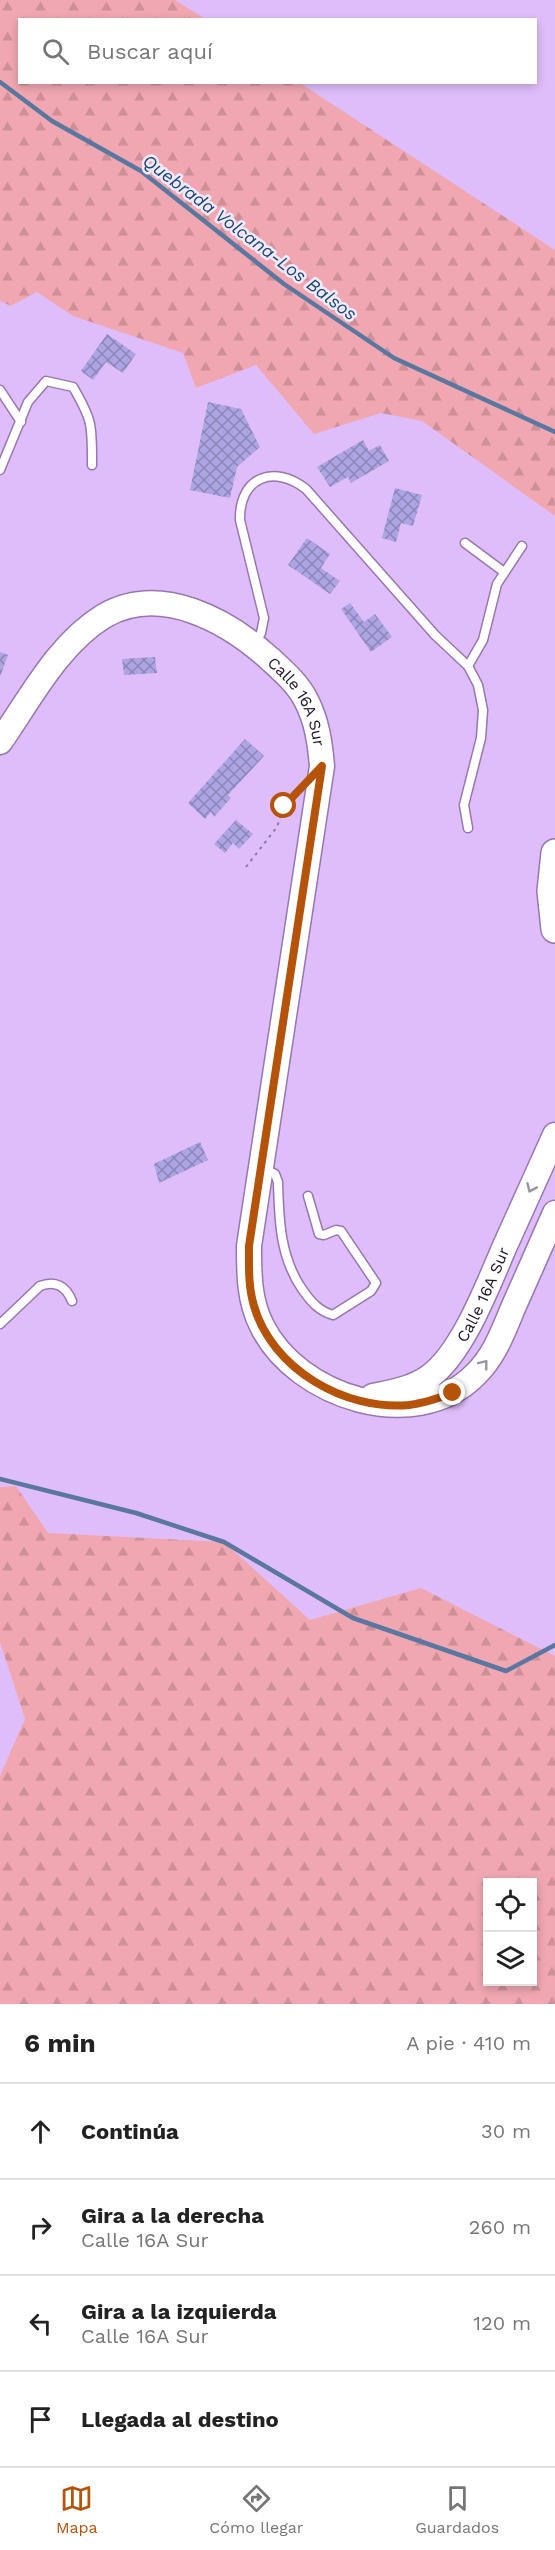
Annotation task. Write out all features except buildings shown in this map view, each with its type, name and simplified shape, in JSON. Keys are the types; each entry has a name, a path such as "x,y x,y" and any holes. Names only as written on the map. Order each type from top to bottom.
{"main road":[{"name":"Calle 16A Sur","path":"0,742 54,665 75,640 107,615 130,607 152,604 171,605 208,616 254,645 286,673 305,698 315,720 322,766 249,1246 249,1279 254,1305 262,1326 288,1362 304,1376 322,1386 356,1398 389,1405 427,1402 453,1393 475,1376 495,1349 555,1212"},
{"path":"555,853 551,891 555,928"},
{"name":"Calle 16A Sur","path":"356,1398 394,1392 414,1385 429,1377 442,1366 455,1348 491,1277 555,1135"}],"lane":[{"path":"0,470 28,402 46,381 73,387 92,424 92,465"},
{"path":"0,390 21,422"},
{"path":"254,645 261,633 264,618 240,520 240,511 246,490 253,483 270,476 280,477 290,479 306,489 435,635 468,666 478,685 483,710 481,738 464,806 468,828"},
{"path":"465,543 504,572"},
{"path":"468,666 483,640 492,601 504,572 522,546"},
{"path":"262,1168 270,1169 278,1182 282,1241 291,1273 309,1299 322,1312 333,1315 371,1291 376,1283 341,1232 336,1230 324,1235 319,1234 308,1196"},
{"path":"0,1324 40,1286 47,1283 63,1287 69,1293 72,1301"}],"path":[{"path":"246,867 277,827 282,819 284,806 289,799 322,766"}],"green space":[{"path":"0,0 175,0 203,18 18,18 18,84 302,84 555,250 555,516 422,421 381,413 314,434 256,365 196,388 183,353 73,316 37,292 11,306 0,301"},
{"path":"16,1486 48,1533 224,1542 310,1620 421,1588 555,1656 555,2004 0,2004 0,1776 25,1719 0,1642 0,1487"}],"waterway":[{"name":"Quebrada Volcana-Los Balsos","path":"0,82 52,121 141,171 284,284 394,358 555,432"},
{"path":"0,1479 136,1513 224,1542 353,1618 506,1671 555,1645"}],"route":[{"path":"284,806 322,766 249,1246 249,1279 254,1305 273,1345 288,1362 304,1376 340,1394 389,1405 408,1405 427,1402 453,1393"}]}
